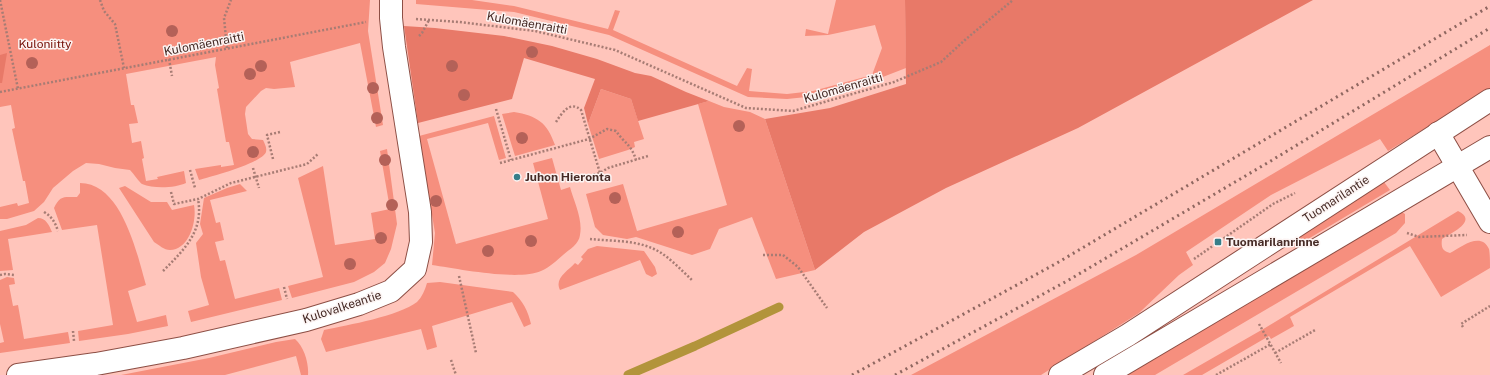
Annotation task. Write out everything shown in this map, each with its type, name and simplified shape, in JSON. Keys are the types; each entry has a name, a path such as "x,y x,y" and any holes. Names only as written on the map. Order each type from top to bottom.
{"main road":[{"name":"Kulovalkeantie","path":"18,375 96,364 183,348 306,320 359,304 391,291 415,269 421,242 420,212 394,47 391,9"},
{"name":"Tuomarilantie","path":"1060,375 1128,335 1438,132 1490,100"},
{"path":"1438,132 1490,222"},
{"path":"1105,375 1490,147"}],"path":[{"path":"0,0 18,89"},
{"path":"100,0 104,11 115,24 124,68"},
{"path":"227,48 224,18 231,0"},
{"name":"Kulomäenraitti","path":"0,92 227,48 391,9 459,22 535,31 615,50 746,108 793,111 894,82 941,62 966,38 1013,0"},
{"path":"169,59 172,76"},
{"path":"556,122 565,109 570,106 578,107 581,110 600,173"},
{"path":"496,109 511,160"},
{"path":"500,163 589,139 607,129 616,131 632,148 636,160"},
{"path":"273,159 267,135 280,132"},
{"path":"171,192 174,204 198,199 231,183 307,164 318,154"},
{"path":"574,180 600,173 608,168 648,156"},
{"path":"253,168 259,188"},
{"path":"190,170 195,188"},
{"path":"163,271 183,251 194,236 200,208 198,199"},
{"path":"44,212 54,220 58,231"},
{"path":"1406,233 1419,237 1446,237"},
{"path":"590,239 630,243 650,247 663,255 693,281"},
{"path":"763,255 783,255 798,267 827,308"},
{"path":"0,276 5,274 14,275"},
{"path":"459,276 476,353"},
{"path":"284,287 288,303"},
{"path":"1463,327 1461,324 1490,306"},
{"path":"1259,324 1281,363"},
{"path":"1275,353 1314,330"},
{"path":"73,331 75,345"},
{"path":"1219,374 1271,344"},
{"path":"451,360 456,375"}],"green space":[{"name":"Kuloniitty","path":"0,0 370,0 368,31 383,125 376,127 360,43 290,62 295,87 274,89 266,88 261,91 246,107 245,114 248,134 252,139 263,140 266,152 256,161 224,173 199,180 195,169 221,165 221,167 234,165 229,142 226,142 217,89 219,88 215,65 216,57 126,74 131,105 134,105 138,123 129,124 132,143 141,141 144,158 142,159 146,181 184,171 186,183 164,187 147,186 142,184 130,170 86,163 73,171 53,188 44,202 34,211 7,219 0,219 0,207 17,203 18,206 29,203 12,129 15,128 11,105 0,107"},
{"path":"416,0 472,0 514,6 608,29 615,10 620,11 613,30 737,86 747,68 752,69 749,91 787,94 813,91 872,75 882,48 875,25 828,35 805,36 806,29 828,34 836,0 905,0 906,68 875,80 816,96 787,99 748,97 609,35 514,12 416,4"},
{"path":"1490,45 1490,89 1388,151 1380,139 1271,195 1186,252 1193,265 1179,275 1139,313 1041,375 911,375 1136,255"},
{"path":"601,89 631,99 644,139 634,142 635,147 599,159 588,124"},
{"path":"709,101 724,107 750,112 765,119 815,270 776,279 752,217 719,229 710,249 692,255 636,237 627,239 603,235 595,227 586,194 623,184 637,231 727,205 698,104"},
{"path":"514,112 540,121 552,137 555,145 515,156 502,114"},
{"path":"494,116 506,158 499,160 488,123 427,139 456,244 548,219 533,163 552,158 561,190 570,187 579,217 581,229 580,235 574,246 553,264 541,271 531,274 504,275 432,265 435,233 419,136"},
{"path":"387,149 397,224 391,249 385,263 374,272 354,282 292,298 288,286 323,277 298,178 323,166 335,245 375,239 371,213 390,209 380,151"},
{"path":"1384,182 1390,190 1293,248 1288,247 1290,243"},
{"path":"80,183 95,186 107,195 117,207 132,239 146,285 128,291 137,322 166,315 168,326 128,334 79,341 78,331 113,325 97,225 62,230 54,208 60,199 77,197 80,193"},
{"path":"240,184 247,191 210,200 216,223 220,222 224,240 215,242 220,261 225,260 235,299 279,288 282,300 191,322 188,311 209,305 201,277 196,243 203,234 200,224 204,198"},
{"path":"125,186 151,202 167,202 172,210 194,205 195,211 193,226 191,233 183,245 168,250 154,242 119,188"},
{"path":"1398,210 1405,214 1405,223 1396,233 1155,375 1113,375"},
{"path":"1458,211 1464,215 1464,223 1456,231 1442,239 1443,248 1445,251 1450,253 1465,244 1481,241 1489,249 1490,268 1441,297 1410,246 1290,317 1294,326 1271,339 1269,336 1202,375 1183,375 1265,328"},
{"path":"38,218 41,218 48,224 52,232 8,239 13,270 0,271 0,231 26,225"},
{"path":"597,246 644,251 655,267 657,274 652,277 646,274 640,260 560,290 560,278 575,263 578,265 583,259 581,257 588,249"},
{"path":"7,277 14,278 15,284 9,285 13,306 18,305 24,339 68,332 70,343 0,353 0,343 4,342 0,324 0,280"},
{"path":"440,282 513,292 525,306 531,324 524,327 512,302 432,326 437,347 427,350 421,329 326,352 321,339 324,330 359,323 398,312 417,302 427,283"},
{"path":"295,339 301,346 305,356 308,365 308,375 301,375 296,356 225,375 121,375 209,358"}],"shaded area":[{"path":"905,0 1313,0 1078,128 946,188 864,232 815,270 765,119 830,108 906,84"},
{"path":"404,26 504,36 552,46 597,59 635,73 651,76 709,101 638,121 631,99 601,89 588,124 584,108 595,79 524,58 512,99 418,123"},
{"path":"7,53 2,83 0,83 0,55"}],"waterway":[{"path":"628,375 779,307"}],"railway":[{"path":"852,375 1057,263 1490,6"},
{"path":"895,375 1067,281 1269,162 1490,28"}],"place":[{"name":"Juhon Hieronta","path":"517,177"},
{"name":"Tuomarilanrinne","path":"1218,242"}]}
